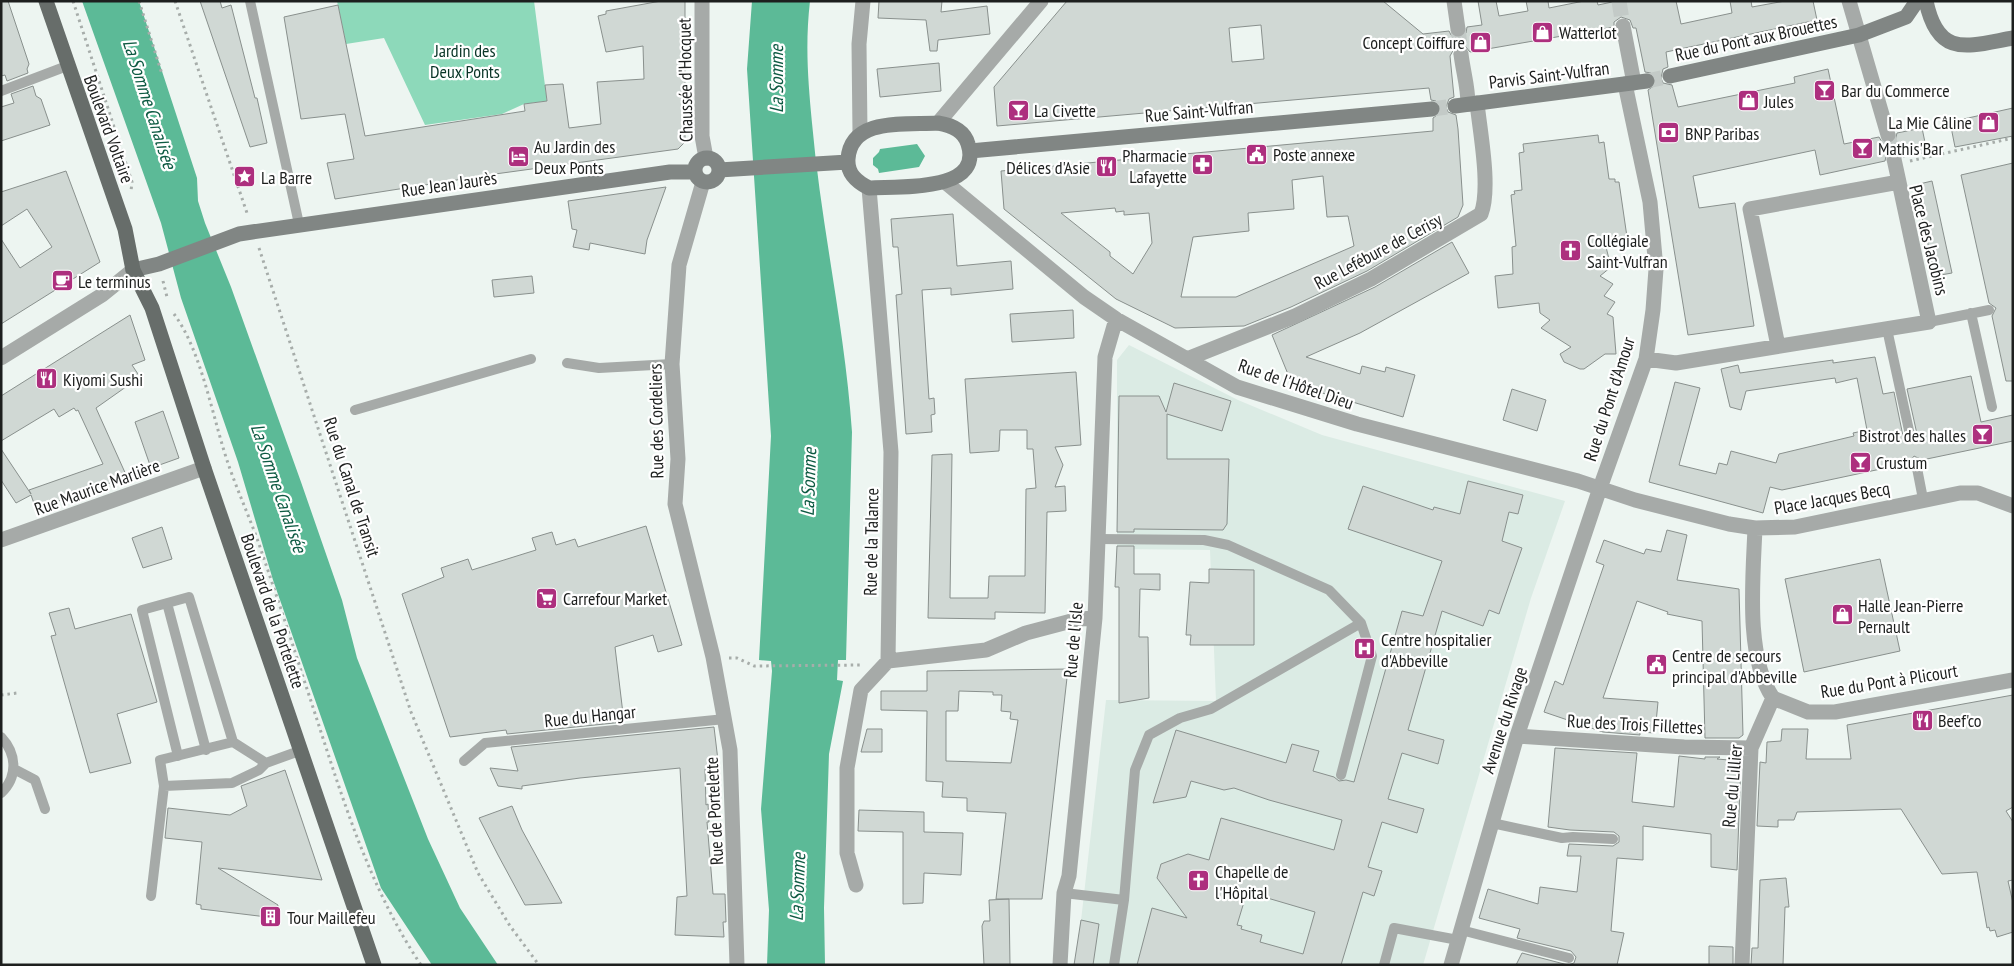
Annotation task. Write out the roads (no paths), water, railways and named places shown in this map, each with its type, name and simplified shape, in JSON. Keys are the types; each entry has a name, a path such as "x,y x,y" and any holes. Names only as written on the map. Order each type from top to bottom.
{"main road":[{"name":"Boulevard Voltaire","path":"46,1 125,229 134,270"},
{"name":"Boulevard de la Portelette","path":"134,270 152,308 204,468 374,965"}],"street":[{"name":"Chaussée d'Hocquet","path":"702,1 702,136 706,158"},
{"path":"860,133 859,44 863,1"},
{"path":"938,123 1041,1"},
{"path":"1454,1 1458,29"},
{"path":"1849,1 1888,135"},
{"path":"1917,1 1906,17 1934,27"},
{"path":"1926,1 1934,27 1944,38 1961,46 2013,38"},
{"name":"Rue du Pont aux Brouettes","path":"1670,76 1859,35 1906,17"},
{"name":"Rue du Pont d'Amour","path":"1600,488 1646,358 1656,269 1650,202 1635,83 1623,26"},
{"path":"1461,54 1464,75 1468,85 1467,105"},
{"name":"Parvis Saint-Vulfran","path":"1467,105 1635,83"},
{"name":"Rue Lefébure de Cerisy","path":"1187,359 1295,316 1371,279 1474,220 1481,214 1484,206 1484,184 1467,105"},
{"name":"Rue Saint-Vulfran","path":"970,151 1432,109"},
{"path":"938,123 949,125 962,133 968,141 970,151 968,164 960,176 945,182 869,188 859,183 850,173 848,162 850,145 860,133 872,128 938,123"},
{"path":"706,158 715,162 719,170 714,180 699,177 698,162 706,158"},
{"path":"719,170 848,162"},
{"path":"1894,162 1899,182"},
{"name":"Rue Jean Jaurès","path":"134,270 159,264 246,233 300,224 670,172 699,177"},
{"name":"Rue des Cordeliers","path":"699,177 679,265 672,364 678,459 675,504 713,657"},
{"name":"Rue de l'Hôtel Dieu","path":"945,182 1084,297 1116,319 1237,387 1348,422 1600,488"},
{"name":"Place des Jacobins","path":"1646,358 1676,363 1929,322 1899,182 1750,209 1778,346"},
{"name":"Rue de la Talance","path":"869,188 891,452 888,661"},
{"path":"1,358 102,295 134,270"},
{"name":"Rue de l'Isle","path":"1060,965 1064,893 1069,876 1094,618 1099,539 1105,357 1116,319"},
{"name":"Rue Maurice Marlière","path":"1,540 204,468"},
{"name":"Place Jacques Becq","path":"1600,488 1636,500 1720,522 1755,528 1795,527 1960,493 1978,494 2013,506"},
{"name":"Avenue du Rivage","path":"1451,965 1517,736 1600,488"},
{"path":"1755,528 1755,645 1759,671 1773,698"},
{"path":"856,885 848,854 847,768 860,690 888,661 986,650 1026,633 1079,619 1094,618"},
{"name":"Rue de Portelette","path":"713,657 730,750 734,811 737,965"},
{"path":"2007,681 2013,666"},
{"name":"Rue du Pont à Plicourt","path":"1773,698 1808,712 1835,712 2007,681"},
{"name":"Rue du Lillier","path":"1742,965 1751,748 1773,698"},
{"name":"Rue des Trois Fillettes","path":"1517,736 1684,747 1751,748"}],"lane":[{"path":"250,1 300,224"},
{"path":"1,91 67,66"},
{"path":"1929,322 1989,310"},
{"path":"1971,313 1992,407"},
{"path":"1887,328 1910,436"},
{"path":"355,410 531,359"},
{"path":"567,363 599,368 672,364"},
{"path":"1916,463 1924,500"},
{"path":"1099,539 1204,540 1228,545 1329,590 1361,623 1372,656 1341,775"},
{"path":"178,756 142,610 189,597 233,742 266,763"},
{"path":"167,603 206,750"},
{"path":"1114,965 1124,900 1135,770 1149,735 1180,718 1211,708 1361,623"},
{"name":"Rue du Hangar","path":"464,760 485,743 725,719"},
{"path":"1,737 9,747 14,769 12,779 1,793"},
{"path":"151,896 164,786 160,760 233,742"},
{"path":"164,786 232,783 259,770 266,763 302,750"},
{"path":"14,769 35,780 45,809"},
{"path":"1492,823 1562,838 1573,836 1613,840"},
{"path":"1064,893 1124,900"},
{"path":"1384,965 1394,928 1459,935 1569,958"}],"water":[{"name":"La Somme Canalisée","path":"82,1 139,1 197,178 198,201 205,223 231,287 301,482 342,600 357,658 428,839 460,908 498,965 432,965 381,888 273,580 238,462 181,298 161,223"},
{"name":"La Somme","path":"752,1 810,1 807,48 812,123 821,200 844,354 852,432 846,660 838,660 837,680 843,681 829,754 824,908 825,965 767,965 769,910 761,809 772,671 771,661 759,660 771,436 747,69"},
{"path":"917,144 925,156 919,167 879,173 878,169 873,165 873,158 880,149"}],"tunnel":[{"path":"1619,1 1623,26"},
{"path":"1458,29 1461,54"},
{"path":"1647,81 1670,76"},
{"path":"1432,109 1455,106"},
{"path":"1888,135 1894,159"}],"place":[{"name":"Watterlot","path":"1543,32"},
{"name":"Concept Coiffure","path":"1481,42"},
{"name":"Bar du Commerce","path":"1825,90"},
{"name":"Jules","path":"1748,101"},
{"name":"La Civette","path":"1018,110"},
{"name":"La Mie Câline","path":"1988,122"},
{"name":"BNP Paribas","path":"1669,133"},
{"name":"Mathis'Bar","path":"1862,148"},
{"name":"Poste annexe","path":"1257,154"},
{"name":"Au Jardin des Deux Ponts","path":"518,156"},
{"name":"Pharmacie Lafayette","path":"1203,165"},
{"name":"Délices d'Asie","path":"1106,167"},
{"name":"La Barre","path":"245,177"},
{"name":"Collégiale Saint-Vulfran","path":"1571,250"},
{"name":"Le terminus","path":"62,281"},
{"name":"Kiyomi Sushi","path":"47,379"},
{"name":"Bistrot des halles","path":"1982,435"},
{"name":"Crustum","path":"1860,462"},
{"name":"Carrefour Market","path":"547,598"},
{"name":"Halle Jean-Pierre Pernault","path":"1842,615"},
{"name":"Centre hospitalier d'Abbeville","path":"1365,649"},
{"name":"Centre de secours principal d'Abbeville","path":"1656,665"},
{"name":"Beef'co","path":"1922,720"},
{"name":"Chapelle de l'Hôpital","path":"1199,881"},
{"name":"Tour Maillefeu","path":"271,917"}],"park label":[{"name":"Jardin des Deux Ponts","path":"465,60"}]}
